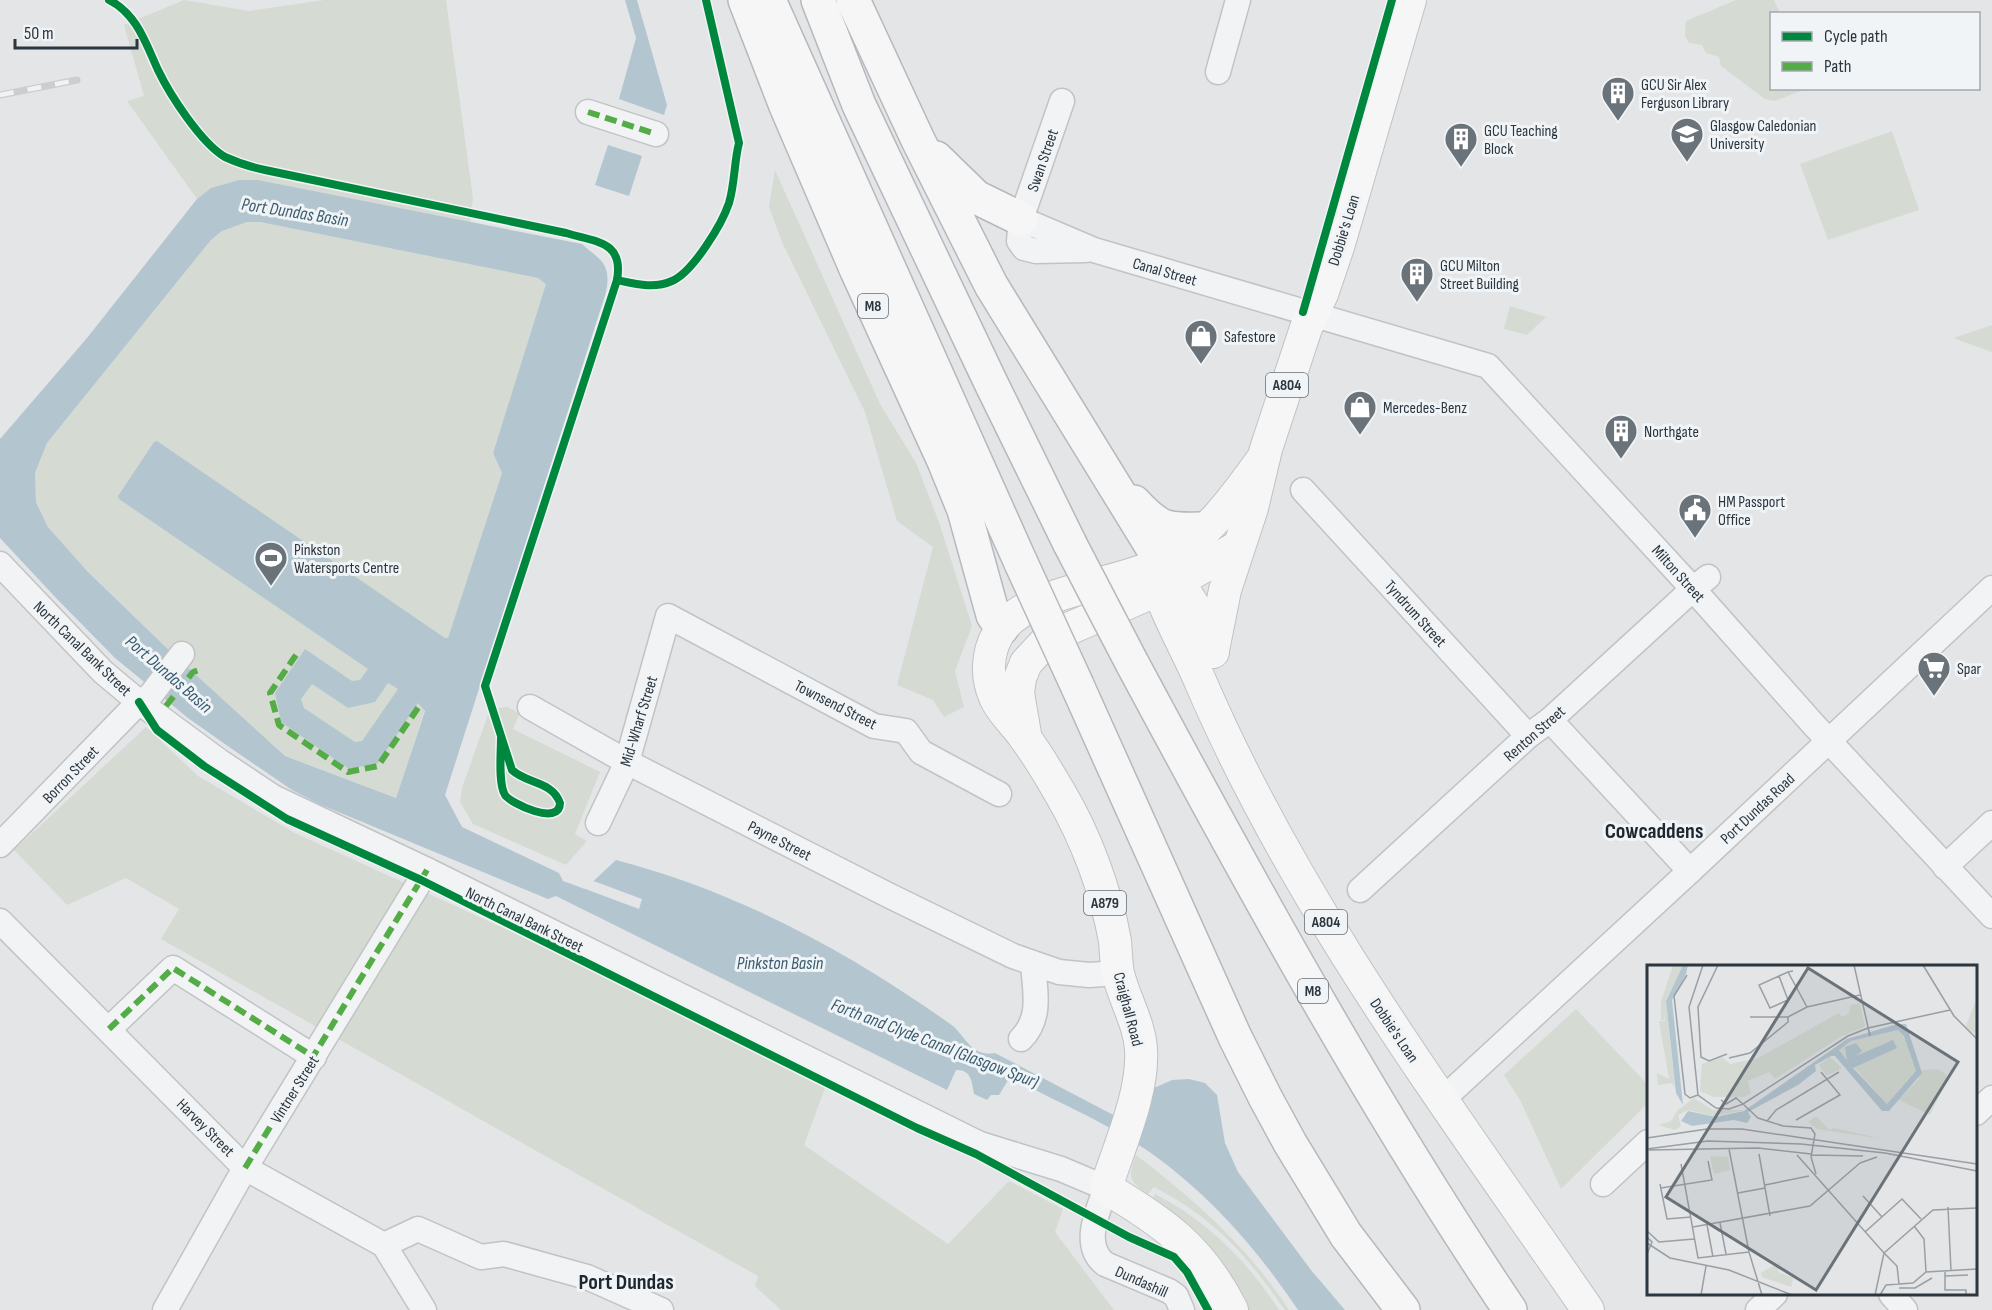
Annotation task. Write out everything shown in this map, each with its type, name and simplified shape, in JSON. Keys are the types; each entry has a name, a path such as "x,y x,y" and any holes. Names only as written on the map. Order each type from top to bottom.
{"highway":[{"name":"M8","path":"745,0 786,106 964,510 997,621"},
{"name":"M8","path":"769,0 1245,1057 1290,1143 1346,1235 1403,1310"},
{"name":"M8","path":"818,0 860,105 991,383 1070,544 1132,663 1297,964 1425,1178 1510,1310"},
{"path":"853,0 918,140 991,285 1042,372 1110,477 1162,575"},
{"path":"918,140 976,197 1021,219"},
{"path":"1110,477 1150,520 1160,526 1184,530 1205,529"}],"main road":[{"name":"Dobbie's Loan","path":"1213,650 1225,590 1252,508 1264,457 1303,339 1338,247 1410,0"},
{"name":"Dobbie's Loan","path":"1162,575 1178,553 1205,529 1235,497 1264,457"},
{"name":"A879","path":"1162,575 1238,547"},
{"name":"Craighall Road","path":"1106,1188 1138,1082 1141,1063 1140,1038 1118,973 1115,941 1087,849 1062,796 1026,738 995,699 990,681 990,652 997,621 1032,605 1162,575"},
{"name":"Craighall Road","path":"1026,738 1018,693 1020,678 1026,663 1050,637 1162,575"},
{"name":"Dobbie's Loan","path":"1162,575 1197,613 1213,650 1224,736"},
{"name":"Dobbie's Loan","path":"1162,575 1185,644 1224,736 1325,920 1363,982 1588,1310"},
{"path":"997,621 1010,634 1029,642 1050,637"},
{"path":"1106,1188 1155,1218 1189,1247 1215,1281 1232,1310"}],"street":[{"path":"1218,72 1238,0"},
{"name":"Swan Street","path":"1021,219 1062,100"},
{"path":"588,112 656,134"},
{"name":"Canal Street","path":"1021,219 1019,240 1024,248 1036,251 1094,250 1313,314"},
{"name":"Milton Street","path":"1313,314 1488,366 1700,583 1828,740 1992,916"},
{"name":"Tyndrum Street","path":"1303,490 1528,736"},
{"name":"North Canal Bank Street","path":"0,564 103,672 146,697 219,761 273,797 427,870 980,1144 1061,1169 1106,1188"},
{"name":"Renton Street","path":"1360,890 1700,583"},
{"name":"Port Dundas Road","path":"1443,1100 1992,588"},
{"name":"Mid-Wharf Street","path":"598,823 627,762 668,616"},
{"name":"Townsend Street","path":"668,616 874,726 906,731 921,752 999,794"},
{"name":"Borron Street","path":"0,844 146,697 182,654"},
{"name":"Payne Street","path":"531,707 627,762 888,895 1033,964 1072,974 1118,973"},
{"path":"1550,720 1690,871"},
{"path":"1946,867 1992,823"},
{"name":"Vintner Street","path":"165,1310 245,1168 427,870"},
{"name":"Harvey Street","path":"0,921 245,1168 384,1245 424,1310"},
{"path":"1021,1039 1033,1024 1036,1006 1033,964"},
{"path":"109,1029 173,968 314,1057"},
{"path":"1977,1112 1992,1098"},
{"path":"1603,1184 1647,1144"},
{"name":"Dundashill","path":"1106,1188 1092,1233 1098,1258 1105,1264 1169,1291 1176,1296 1182,1310"},
{"path":"384,1245 418,1229 481,1257 504,1254 587,1277 661,1310"},
{"path":"1758,1310 1773,1295"},
{"path":"1893,1295 1905,1310"}],"shaded area":[{"path":"184,0 249,11 324,0 446,0 473,198 470,222 258,180 226,184 197,199 127,101 144,96 124,25"},
{"path":"1736,0 1774,0 1780,12 1770,12 1770,90 1803,90 1775,101 1765,99 1721,66 1719,57 1706,53 1702,45 1689,43 1685,36 1686,21"},
{"path":"1892,131 1919,210 1828,240 1800,164"},
{"path":"775,170 880,404 916,463 940,525 972,626 955,671 964,707 944,717 933,700 897,685 933,547 897,521 865,412 782,242 769,207"},
{"path":"247,222 260,222 538,278 547,284 493,453 502,473 396,798 285,756 173,654 88,572 48,527 36,501 35,473 47,443 211,240 222,231"},
{"path":"1510,306 1546,317 1527,335 1504,329"},
{"path":"1992,325 1992,352 1953,338"},
{"path":"507,707 520,713 513,729 600,772 575,834 587,841 566,865 473,824 460,802 462,788 490,709"},
{"path":"146,727 198,776 295,833 552,950 825,1088 804,1145 948,1244 1009,1181 1063,1209 1055,1232 1114,1310 781,1310 755,1286 758,1276 161,939 179,909 126,878 67,905 14,850"},
{"path":"1576,1009 1647,1084 1647,1104 1561,1189 1520,1100 1504,1075"},
{"path":"1136,1155 1200,1207 1238,1245 1289,1310 1285,1310 1243,1255 1212,1225 1154,1187 1148,1194 1133,1182 1131,1174"},
{"path":"1155,1194 1192,1217 1225,1244 1254,1275 1279,1310 1248,1310 1230,1276 1219,1261 1183,1222 1153,1198"}],"water":[{"path":"625,0 637,0 667,105 664,115 619,99 636,38"},
{"path":"608,145 642,156 629,196 595,185"},
{"path":"239,180 258,180 582,244 601,260 606,269 607,288 603,302 445,795 462,827 559,873 563,881 585,889 616,860 662,873 750,907 875,974 953,1026 975,1050 987,1054 995,1053 1142,1130 1154,1088 1172,1080 1189,1079 1205,1083 1217,1095 1225,1143 1238,1172 1311,1270 1345,1310 1298,1310 1249,1245 1213,1205 1173,1169 1151,1153 1100,1123 1010,1077 999,1095 991,1095 987,1100 974,1094 970,1077 961,1070 956,1070 947,1090 556,896 548,899 319,804 292,790 188,718 115,658 0,538 0,439 87,338 197,199 211,188","holes":["247,222 260,222 538,278 546,284 493,453 502,473 448,638 157,441 154,442 118,496 119,499 368,669 360,680 352,681 305,649 275,693 281,722 349,769 378,763 418,703 425,711 396,798 285,756 173,654 88,572 48,527 36,502 35,473 47,443 211,240 222,231","388,683 398,689 362,741 355,742 304,708 301,699 312,684 348,708 375,702"]}],"pier":[{"path":"591,880 642,899 639,909 580,887 580,884 585,886"}],"railway":[{"path":"0,95 77,80"}],"marked path":[{"path":"588,112 656,134"},
{"path":"296,655 270,693 279,725 348,772 378,766 420,705"},
{"path":"166,706 193,672 199,670"},
{"path":"245,1168 427,870"},
{"path":"109,1029 173,968 314,1057"}],"cycle path":[{"path":"109,0 119,6 134,21 178,105 196,130 225,157 265,170 566,233 605,245 616,257 617,280 485,686 512,770 551,791 560,803 558,810 552,813 534,811 505,795 501,776 501,738"},
{"path":"617,280 652,285 672,281 680,276 706,246 729,203 739,143 706,0"},
{"path":"1303,312 1392,0"},
{"path":"139,702 157,730 204,766 287,819 421,880 917,1128 976,1154 1129,1237 1174,1257 1187,1272 1208,1310"}],"place":[{"name":"GCU Sir Alex Ferguson Library","path":"1618,122"},
{"name":"Glasgow Caledonian University","path":"1687,163"},
{"name":"GCU Teaching Block","path":"1461,168"},
{"name":"GCU Milton Street Building","path":"1417,303"},
{"name":"Safestore","path":"1201,365"},
{"name":"Mercedes-Benz","path":"1360,436"},
{"name":"Northgate","path":"1621,460"},
{"name":"HM Passport Office","path":"1695,539"},
{"name":"Pinkston Watersports Centre","path":"271,587"},
{"name":"Spar","path":"1934,697"}],"district":[{"name":"Cowcaddens","path":"1654,830"},
{"name":"Port Dundas","path":"626,1281"}],"water label":[{"name":"Port Dundas Basin","path":"295,212"},
{"name":"Port Dundas Basin","path":"169,674"},
{"name":"Pinkston Basin","path":"780,963"},
{"name":"Forth and Clyde Canal (Glasgow Spur)","path":"935,1043"}]}
